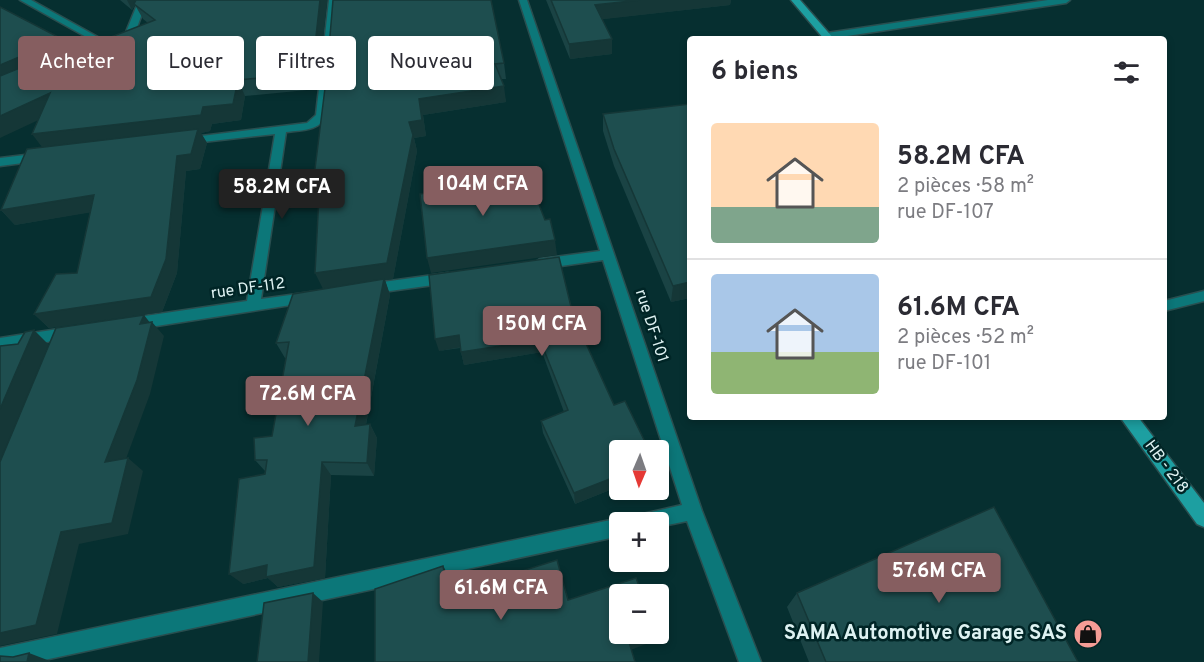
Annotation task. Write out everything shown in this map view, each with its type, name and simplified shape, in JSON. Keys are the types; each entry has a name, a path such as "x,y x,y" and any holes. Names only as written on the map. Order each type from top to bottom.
{"main road":[{"path":"795,0 826,36"},
{"name":"HB - 218","path":"1130,420 1204,518"}],"street":[{"path":"24,0 91,36"},
{"path":"127,36 143,0"},
{"path":"176,142 310,126 320,119 333,0"},
{"name":"rue DF-101","path":"523,0 693,511 750,662"},
{"path":"841,36 1066,0"},
{"path":"253,306 281,130"},
{"path":"0,162 59,155"},
{"path":"525,267 608,255"},
{"path":"348,292 466,275"},
{"name":"rue DF-112","path":"111,327 324,296"},
{"path":"1167,305 1204,296"},
{"path":"0,344 88,331"},
{"path":"55,356 64,334"},
{"path":"669,516 693,511"},
{"path":"0,660 609,529"}],"building":[{"path":"136,0 320,0 316,36 256,36 256,78 244,79 244,36 147,36 147,90 236,90 233,104 203,107 201,115 32,134 50,93 0,116 0,76 18,69 18,90 135,90 135,36 114,36 155,20 134,4"},
{"path":"333,0 491,0 504,63 495,64 504,86 494,88 494,36 368,36 368,90 478,90 419,99 422,120 409,122 413,135 387,263 315,273 320,176 314,177 325,90 356,90 356,36 330,36"},
{"path":"551,0 640,0 595,5 612,39 569,44"},
{"path":"0,7 56,36 18,36 18,57 0,65"},
{"path":"687,104 687,283 673,286 614,149 603,114"},
{"path":"198,129 191,154 177,156 166,259 151,297 34,314 56,274 77,273 94,195 1,210 27,149"},
{"path":"527,174 545,220 550,219 555,240 427,258 420,194"},
{"path":"559,257 573,315 614,405 625,401 644,440 609,440 609,479 574,493 541,421 568,410 540,340 461,352 459,335 435,339 429,275"},
{"path":"384,279 355,426 370,424 367,463 322,462 314,567 266,577 267,565 229,574 239,479 265,474 267,460 255,460 254,438 272,436 289,342 276,343 293,294"},
{"path":"144,315 140,324 152,322 137,380 105,462 128,458 112,523 61,532 36,625 0,633 0,462 56,328"},
{"path":"34,330 0,409 0,346 18,344 25,332"},
{"path":"994,507 1078,662 826,662 797,593"},
{"path":"557,560 568,600 609,587 609,644 630,644 635,662 375,662 375,589 443,566 449,594"},
{"path":"636,578 638,584 617,584"},
{"path":"313,593 308,662 257,662 264,603"},
{"path":"29,653 27,662 0,662 0,656 13,657"}],"place":[{"name":"SAMA Automotive Garage SAS","path":"1088,634"}]}
